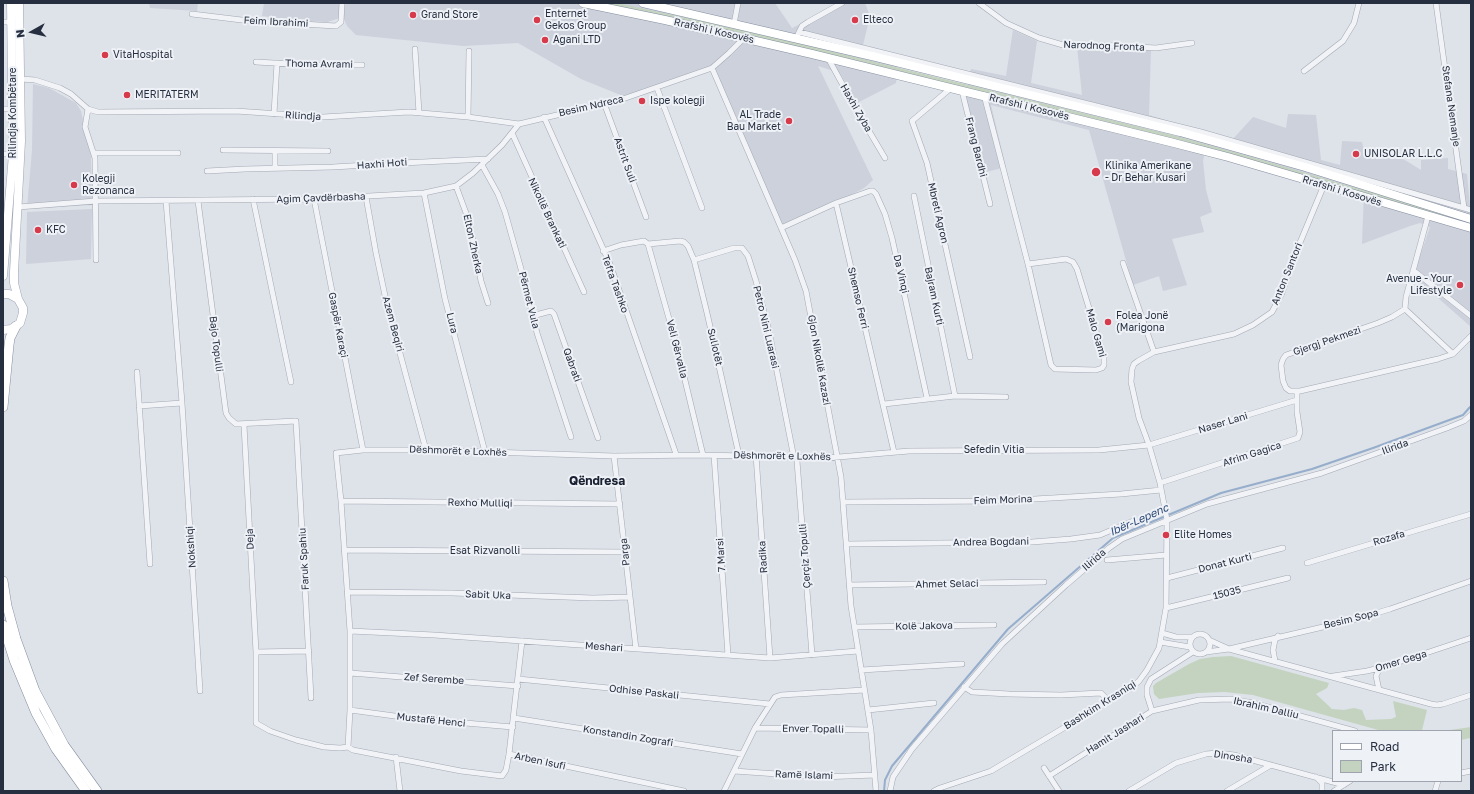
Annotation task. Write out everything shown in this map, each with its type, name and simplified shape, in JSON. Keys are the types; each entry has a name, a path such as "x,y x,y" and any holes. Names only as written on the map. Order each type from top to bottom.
{"highway":[{"path":"3,406 10,338 16,326"},
{"path":"3,581 7,606 16,639 35,691 64,745 97,791"},
{"path":"3,624 16,666 36,713 60,755 86,791"}],"main road":[{"name":"Rilindja Kombëtare","path":"3,276 13,154 14,109 7,22 11,3"},
{"name":"Rilindja Kombëtare","path":"16,326 22,318 23,313 23,308 18,299 14,282 21,142 19,3"},
{"name":"Rrafshi i Kosovës","path":"583,3 744,38 984,95 1192,147 1471,228"},
{"name":"Rrafshi i Kosovës","path":"644,3 734,24 798,36 876,57 1180,132 1298,165 1471,219"},
{"path":"3,294 9,294 18,299"},
{"path":"3,330 11,329 16,326"}],"street":[{"name":"Feim Ibrahimi","path":"192,14 250,22 336,26 341,22 342,3"},
{"path":"734,24 738,3"},
{"path":"798,36 802,26 842,3"},
{"name":"Narodnog Fronta","path":"979,3 1006,24 1038,38 1063,45 1104,45 1156,48 1192,43"},
{"path":"1304,71 1343,41 1354,23 1359,3"},
{"name":"Stefana Nemanje","path":"1436,3 1464,208"},
{"name":"Rrafshi i Kosovës","path":"798,36 1201,132 1471,210"},
{"name":"Besim Ndreca","path":"519,124 620,100 712,68 744,38"},
{"path":"415,49 419,113"},
{"path":"468,117 469,51"},
{"name":"Haxhi Zyba","path":"828,58 856,110 885,158"},
{"name":"Thoma Avrami","path":"256,62 310,65 362,65"},
{"name":"Thoma Avrami","path":"274,114 277,63"},
{"name":"Gjon Nikollë Kazazi","path":"712,68 802,276 806,291 826,404 838,458 844,502 849,586 871,730 876,791"},
{"path":"21,79 35,80 60,88 71,94 88,109 85,127 94,153 96,260"},
{"path":"657,88 702,208"},
{"name":"Mbreti Agron","path":"952,88 912,121 927,163 970,358"},
{"name":"Frang Bardhi","path":"962,91 990,204"},
{"name":"Malo Gami","path":"984,95 1028,264 1051,365 1055,369 1096,370 1102,368 1104,365 1104,358 1077,269 1073,262 1066,258 1028,264"},
{"name":"Astrit Suli","path":"604,103 646,217"},
{"path":"3,109 14,109"},
{"name":"Rilindja","path":"88,109 98,112 229,111 323,117 386,113 419,113 468,117 519,124"},
{"name":"Tefta Tashko","path":"544,117 615,278 676,454"},
{"name":"Agim Çavdërbasha","path":"18,207 96,201 314,199 424,193 456,186 482,165 519,124"},
{"name":"Nikollë Brankati","path":"512,133 584,292"},
{"path":"224,150 328,151"},
{"path":"275,151 275,168"},
{"path":"94,153 178,153"},
{"path":"3,154 13,154"},
{"name":"Haxhi Hoti","path":"207,170 333,168 401,162 488,159"},
{"name":"Përmet Vula","path":"482,165 506,212 532,316 571,437"},
{"name":"Anton Santori","path":"1167,520 1164,510 1162,490 1149,445 1139,418 1131,382 1130,375 1134,364 1154,352 1234,334 1253,325 1272,312 1282,293 1294,256 1324,185"},
{"name":"Elton Zherka","path":"456,186 469,221 477,262 488,303"},
{"name":"Da Vinqi","path":"836,202 873,191 878,197 886,214 927,398"},
{"name":"Lura","path":"424,193 445,299 485,452"},
{"name":"Bajram Kurti","path":"914,196 955,396"},
{"name":"Azem Beqiri","path":"366,197 387,306 426,450"},
{"name":"Gaspër Karaçi","path":"314,199 363,450"},
{"path":"253,200 291,382"},
{"name":"Nokshiqi","path":"166,201 182,403 200,691"},
{"name":"Bajo Topulli","path":"198,201 226,413 232,422 244,425"},
{"path":"781,228 836,202"},
{"name":"Shemso Ferri","path":"836,202 894,452"},
{"path":"1428,216 1406,297 1406,309 1453,354"},
{"path":"603,251 644,241 648,244"},
{"name":"Suliotët","path":"648,244 670,241 684,242 688,246 694,260 719,362 739,456"},
{"name":"Veli Gërvalla","path":"648,244 677,347 703,455"},
{"name":"Petro Nini Luarasi","path":"694,260 738,248 742,248 746,251 763,306 792,450 795,457"},
{"path":"1123,263 1154,352"},
{"path":"1413,270 1471,316"},
{"name":"Gjergj Pekmezi","path":"1297,392 1290,391 1286,388 1283,381 1281,365 1286,355 1378,323 1406,309"},
{"name":"Qabrati","path":"532,316 551,311 554,314 598,438"},
{"path":"1297,392 1438,359 1453,354 1471,336"},
{"path":"137,372 150,564"},
{"name":"Afrim Gagica","path":"1160,483 1298,438 1300,432 1297,412 1297,392"},
{"path":"884,404 955,396 1006,397"},
{"name":"Naser Lani","path":"1149,445 1297,400"},
{"path":"139,406 182,403"},
{"name":"Ilirida","path":"890,791 893,777 898,767 964,687 1007,639 1097,557 1122,539 1225,498 1322,473 1447,428 1464,421 1471,415"},
{"name":"Faruk Spahiu","path":"244,425 296,421 311,698"},
{"name":"Deja","path":"244,425 256,652 256,723 270,731 296,740 324,747 348,747"},
{"name":"Sefedin Vitia","path":"838,458 894,452 986,450 1065,451 1099,450 1149,445"},
{"name":"Dëshmorët e Loxhës","path":"348,747 350,710 350,631 336,453 363,450 426,450 614,456 676,454 838,458"},
{"name":"7 Marsi","path":"714,455 728,655"},
{"name":"Radika","path":"756,455 770,658"},
{"name":"Parga","path":"614,456 636,649"},
{"name":"Çerçiz Topulli","path":"795,457 798,464 812,655"},
{"name":"Feim Morina","path":"844,502 1000,501 1121,494 1162,490"},
{"name":"Rexho Mulliqi","path":"341,502 620,504"},
{"name":"Rozafa","path":"1307,563 1471,514"},
{"name":"Bashkim Krasniqi","path":"934,791 991,771 1109,701 1139,681 1159,648 1162,633 1166,608 1167,520"},
{"name":"Andrea Bogdani","path":"846,544 1032,542 1100,535 1133,522"},
{"name":"Donat Kurti","path":"1167,578 1283,548"},
{"name":"Esat Rizvanolli","path":"344,550 625,552"},
{"path":"1107,560 1166,555"},
{"name":"15035","path":"1166,608 1288,578"},
{"name":"Besim Sopa","path":"1193,652 1200,655 1206,652 1229,649 1357,618 1390,609 1471,581"},
{"name":"Ahmet Selaci","path":"849,586 1044,582"},
{"name":"Sabit Uka","path":"347,592 444,593 586,598 630,597"},
{"name":"Kolë Jakova","path":"855,627 994,625"},
{"name":"Meshari","path":"350,631 770,658 858,651"},
{"name":"Besim Sopa","path":"1162,633 1176,637 1192,637 1201,634 1209,640 1229,649 1437,705 1471,695"},
{"path":"1275,661 1273,650 1275,640 1278,636"},
{"path":"1192,637 1190,646 1193,652"},
{"name":"Omer Gega","path":"1330,676 1380,668 1471,638"},
{"path":"1206,652 1210,646 1209,640"},
{"name":"Arben Isufi","path":"522,641 509,754 684,791"},
{"path":"1160,642 1190,646"},
{"path":"256,652 309,650"},
{"name":"Hamit Jashari","path":"1049,776 1152,710 1147,695 1147,687 1151,679 1193,652"},
{"path":"861,670 962,664"},
{"path":"1379,690 1376,676 1380,668"},
{"name":"Zef Serembe","path":"350,673 518,686"},
{"name":"Odhise Paskali","path":"518,679 770,704"},
{"path":"964,687 972,692 1009,694 1061,695 1101,693 1109,701"},
{"path":"724,791 755,728 770,704 778,696 864,690"},
{"name":"Ibrahim Dalliu","path":"1152,710 1199,700 1230,699 1268,706 1352,730"},
{"path":"868,710 934,703"},
{"name":"Mustafë Henci","path":"350,710 417,719 513,727"},
{"name":"Konstandin Zografi","path":"514,718 742,754"},
{"name":"Enver Topalli","path":"755,728 871,730"},
{"path":"348,747 353,750 461,771 499,776 504,774 509,754"},
{"name":"Dinosha","path":"1129,791 1176,763 1206,754 1234,755 1332,782"},
{"path":"396,758 400,791"},
{"path":"1227,791 1270,765"},
{"path":"1044,768 1059,791"},
{"name":"Ramë Islami","path":"734,771 821,777 875,774"},
{"path":"1316,777 1322,784 1322,791"},
{"name":"Dinosha","path":"1334,782 1344,785"},
{"path":"1334,791 1348,782"}],"shaded area":[{"path":"149,3 198,3 197,11 150,8"},
{"path":"264,3 775,3 792,28 844,3 865,3 870,16 863,45 898,54 896,83 857,103 840,73 818,66 873,180 864,188 836,203 781,228 712,68 657,88 623,96 581,79 518,43 463,46 356,35 347,26 343,17 327,22 303,21 262,16"},
{"path":"1013,30 1037,41 1031,83 1082,95 1077,46 1151,48 1149,115 1232,140 1253,117 1286,128 1288,114 1316,115 1321,160 1340,165 1342,141 1362,142 1364,151 1395,154 1421,170 1421,160 1448,158 1448,169 1467,174 1471,209 1471,327 1413,276 1430,227 1420,223 1362,244 1364,192 1206,146 1203,161 1206,190 1212,212 1200,217 1204,232 1172,239 1187,285 1163,291 1159,276 1133,285 1089,130 991,105 1006,167 986,172 965,100 971,69 1006,76"},
{"path":"33,84 49,88 76,103 81,111 91,156 92,205 27,209 32,150"},
{"path":"92,209 91,259 26,264 27,212"}],"green space":[{"path":"599,3 617,3 765,35 1172,135 1471,222 1471,225 1171,138 702,24"},
{"path":"1231,656 1329,683 1327,688 1316,694 1332,709 1344,710 1354,708 1362,710 1366,720 1391,719 1396,717 1393,701 1427,710 1422,730 1378,730 1253,695 1225,692 1198,693 1159,699 1154,694 1153,686 1156,683 1189,664 1200,659"},
{"path":"1471,727 1471,740 1470,738 1462,740 1462,730 1450,730"}],"waterway":[{"name":"Ibër-Lepenc","path":"884,791 885,780 892,766 1008,629 1113,538 1221,493 1312,469 1463,415 1470,407"}],"place":[{"name":"Grand Store","path":"413,15"},
{"name":"Enternet Gekos Group","path":"537,20"},
{"name":"Elteco","path":"855,20"},
{"name":"Agani LTD","path":"545,40"},
{"name":"VitaHospital","path":"105,55"},
{"name":"MERITATERM","path":"127,95"},
{"name":"Ispe kolegji","path":"642,101"},
{"name":"AL Trade Bau Market","path":"789,121"},
{"name":"UNISOLAR L.L.C","path":"1356,154"},
{"name":"Klinika Amerikane - Dr Behar Kusari","path":"1096,172"},
{"name":"Kolegji Rezonanca","path":"74,185"},
{"name":"KFC","path":"38,230"},
{"name":"Avenue - Your Lifestyle","path":"1460,285"},
{"name":"Folea Jonë (Marigona","path":"1108,322"},
{"name":"Elite Homes","path":"1166,535"}],"district":[{"name":"Qëndresa","path":"597,481"}]}
